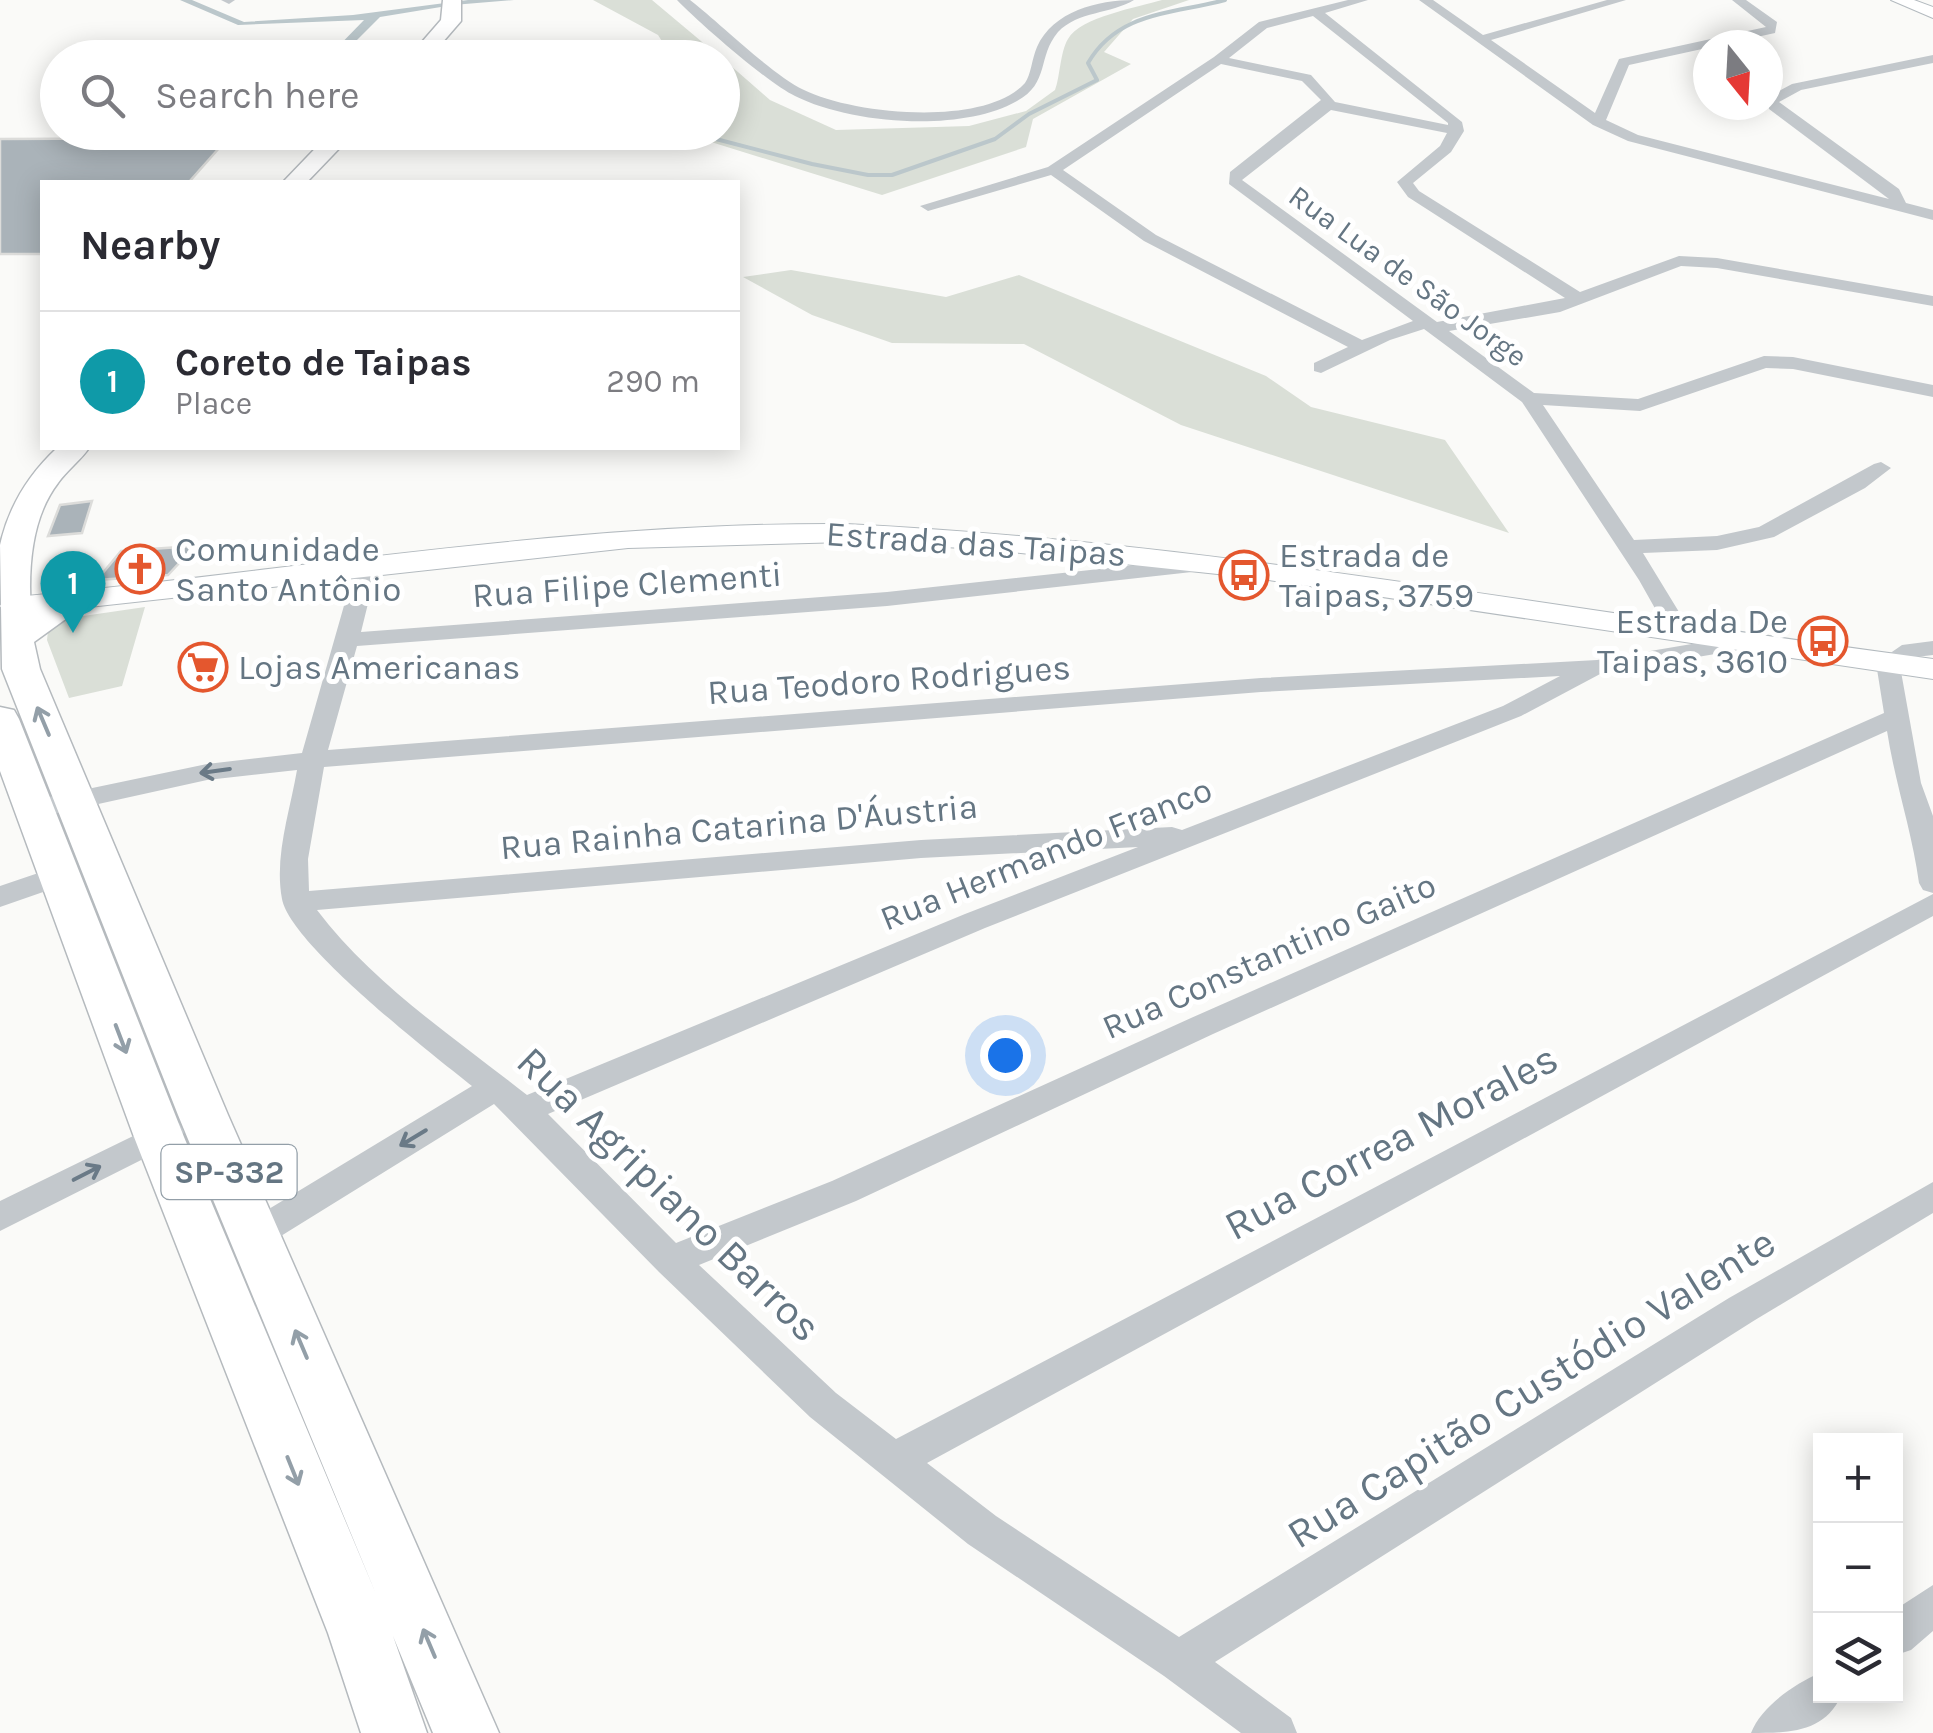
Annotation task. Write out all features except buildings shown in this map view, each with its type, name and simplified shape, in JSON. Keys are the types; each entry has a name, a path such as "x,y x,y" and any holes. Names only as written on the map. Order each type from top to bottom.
{"main road":[{"path":"1898,0 1931,13"},
{"path":"434,40 460,3"},
{"path":"450,40 463,24 460,3"},
{"path":"296,180 326,150"},
{"path":"322,180 351,150"},
{"path":"0,515 11,488 47,450"},
{"name":"SP-332","path":"72,450 39,485 24,515 10,613 20,670 55,804 59,876 181,1126 394,1733"},
{"name":"Estrada das Taipas","path":"74,600 572,544 746,532 846,532 1111,550 1933,669"},
{"path":"10,613 74,600"},
{"name":"SP-332","path":"0,718 55,804 163,1016 181,1126 256,1234 466,1733"},
{"path":"59,876 78,881 86,889 124,980 163,1016"}],"street":[{"path":"683,0 732,40"},
{"path":"740,46 796,92 835,108 881,115 952,113 1010,100 1033,83 1046,35 1082,13 1128,0"},
{"path":"928,206 1053,170 1218,60 1263,25 1318,6 1362,0"},
{"path":"1426,0 1598,122 1652,144 1933,215"},
{"path":"1478,40 1620,0"},
{"path":"1598,122 1624,62 1771,30 1774,25 1770,19 1738,0"},
{"path":"1063,4 1082,13"},
{"path":"1318,6 1456,122 1457,131 1440,154 1406,182 1407,188 1580,299"},
{"path":"1218,60 1306,78 1325,93 1328,105 1457,131"},
{"path":"1899,206 1894,192 1782,112 1772,100 1797,87 1933,60"},
{"name":"Rua Lua de São Jorge","path":"1328,105 1235,175 1234,181 1529,398 1678,630"},
{"path":"1395,118 1422,114 1436,106"},
{"path":"1053,170 1150,238 1361,346"},
{"path":"1321,368 1361,346 1431,326 1529,314 1580,299 1649,269 1689,260 1933,301"},
{"path":"1529,398 1640,405 1764,362 1793,362 1933,391"},
{"path":"1628,547 1717,542 1766,532 1858,484 1880,468"},
{"name":"Rua Filipe Clementi","path":"345,640 879,602 1212,564"},
{"path":"296,902 294,859 312,760 336,688 366,567"},
{"name":"Rua Teodoro Rodrigues","path":"55,804 207,772 312,760 1280,683 1597,667 1750,641"},
{"path":"1933,648 1910,650 1888,664 1908,783 1928,829 1933,883"},
{"name":"Rua Hermando Franco","path":"524,1110 1189,835 1512,711 1597,667"},
{"name":"Rua Constantino Gaito","path":"672,1261 844,1191 1220,1018 1896,717"},
{"name":"Rua Rainha Catarina D'Áustria","path":"296,902 960,846 1189,835"},
{"path":"0,897 59,876"},
{"name":"Rua Agripiano Barros","path":"296,902 356,973 524,1110 672,1261 823,1405 982,1530 1179,1661 1276,1733"},
{"name":"Rua Correa Morales","path":"893,1462 1933,904"},
{"path":"256,1234 497,1087"},
{"path":"0,1217 181,1126"},
{"name":"Rua Capitão Custódio Valente","path":"1179,1661 1742,1309 1933,1196"},
{"path":"1903,1629 1933,1605"},
{"path":"1772,1733 1813,1700"}],"shaded area":[{"path":"180,0 192,0 244,22 353,15 468,0 514,0 380,17 357,40 345,40 364,20 238,25"},
{"path":"593,0 652,0 700,40 661,40"},
{"path":"1162,0 1189,0 1133,19 1104,52 1131,64 1033,119 1026,147 882,195 737,150 740,150 740,74 770,100 836,130 969,126 1026,111 1055,90 1065,44 1075,31"},
{"path":"791,270 946,297 1019,275 1266,376 1311,407 1445,440 1509,533 1181,425 1024,344 892,343 812,315 743,277"},
{"path":"145,607 122,686 69,698 47,640 49,621"}],"waterway":[{"path":"740,145 868,175 892,175 995,139 1029,114 1097,80 1088,63 1100,46 1131,24 1225,0"}],"place":[{"name":"Comunidade Santo Antônio","path":"140,569"},
{"name":"Estrada de Taipas, 3759","path":"1244,575"},
{"name":"Coreto de Taipas","path":"73,633"},
{"name":"Estrada De Taipas, 3610","path":"1823,641"},
{"name":"Lojas Americanas","path":"203,667"}]}
